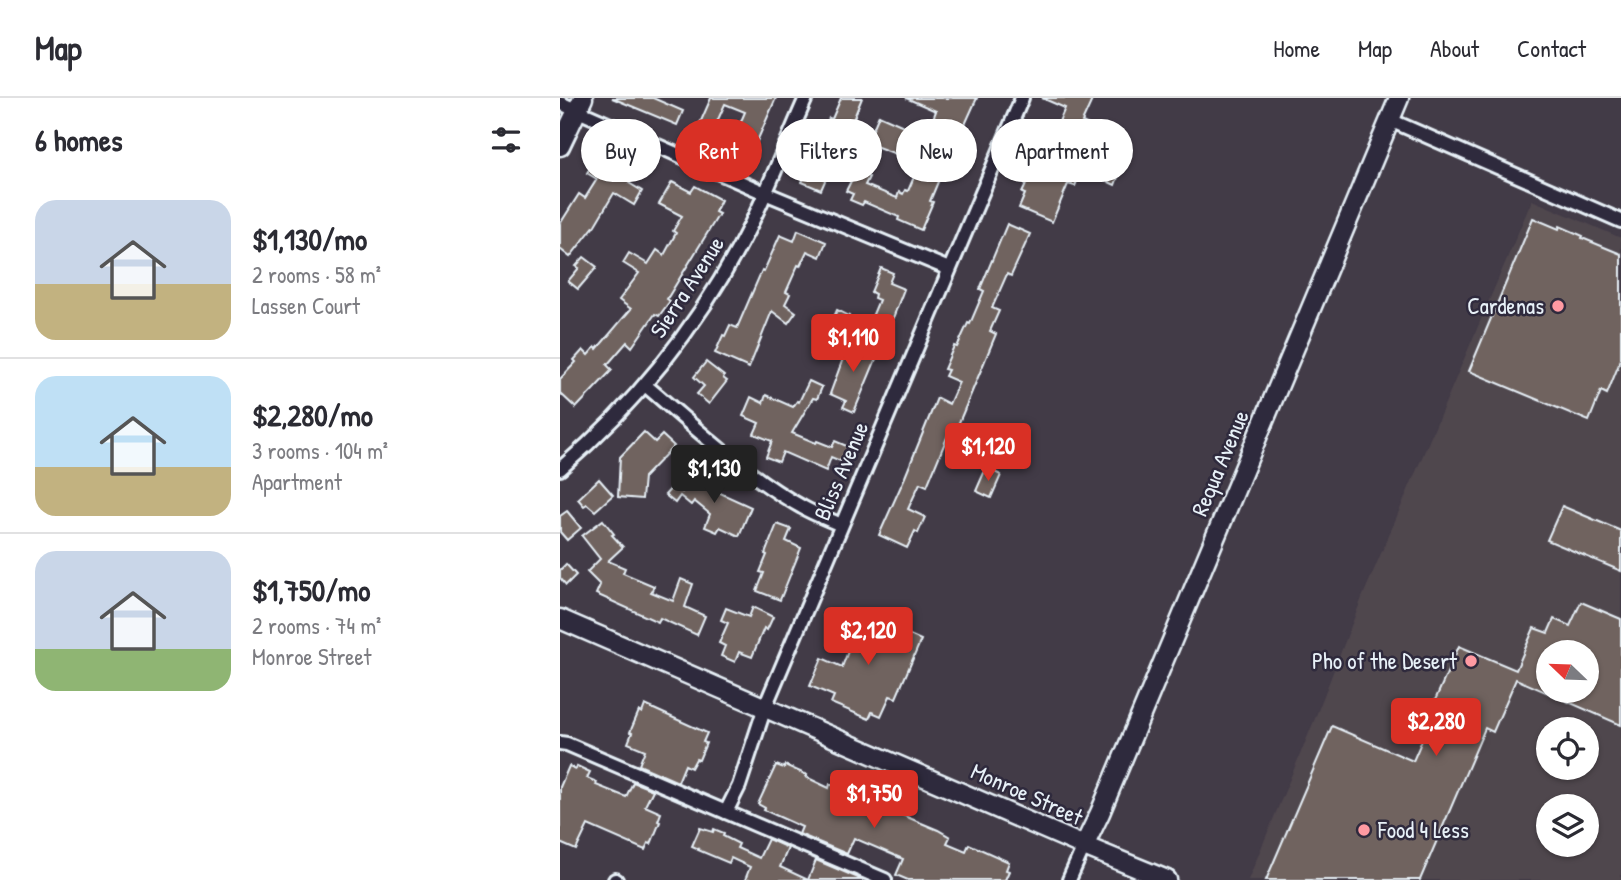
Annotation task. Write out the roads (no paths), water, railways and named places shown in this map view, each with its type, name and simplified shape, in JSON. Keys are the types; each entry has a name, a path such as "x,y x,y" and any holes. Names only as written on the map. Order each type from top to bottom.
{"street":[{"name":"Sierra Avenue","path":"560,469 623,410 645,385 679,343 716,288 749,228 806,98"},
{"name":"Bliss Avenue","path":"726,812 739,786 765,706 1022,98"},
{"name":"Requa Avenue","path":"1084,846 1399,98"},
{"path":"560,103 580,104 765,192 949,270"},
{"path":"560,146 580,104"},
{"path":"1390,120 1621,221"},
{"path":"645,385 730,457 783,495 804,509 841,525"},
{"name":"Monroe Street","path":"560,619 1167,880"},
{"path":"560,743 580,749 885,880"},
{"path":"1069,880 1084,846"}],"place":[{"name":"Cardenas","path":"1558,306"},
{"name":"Pho of the Desert","path":"1471,661"},
{"name":"Food 4 Less","path":"1364,830"}]}
